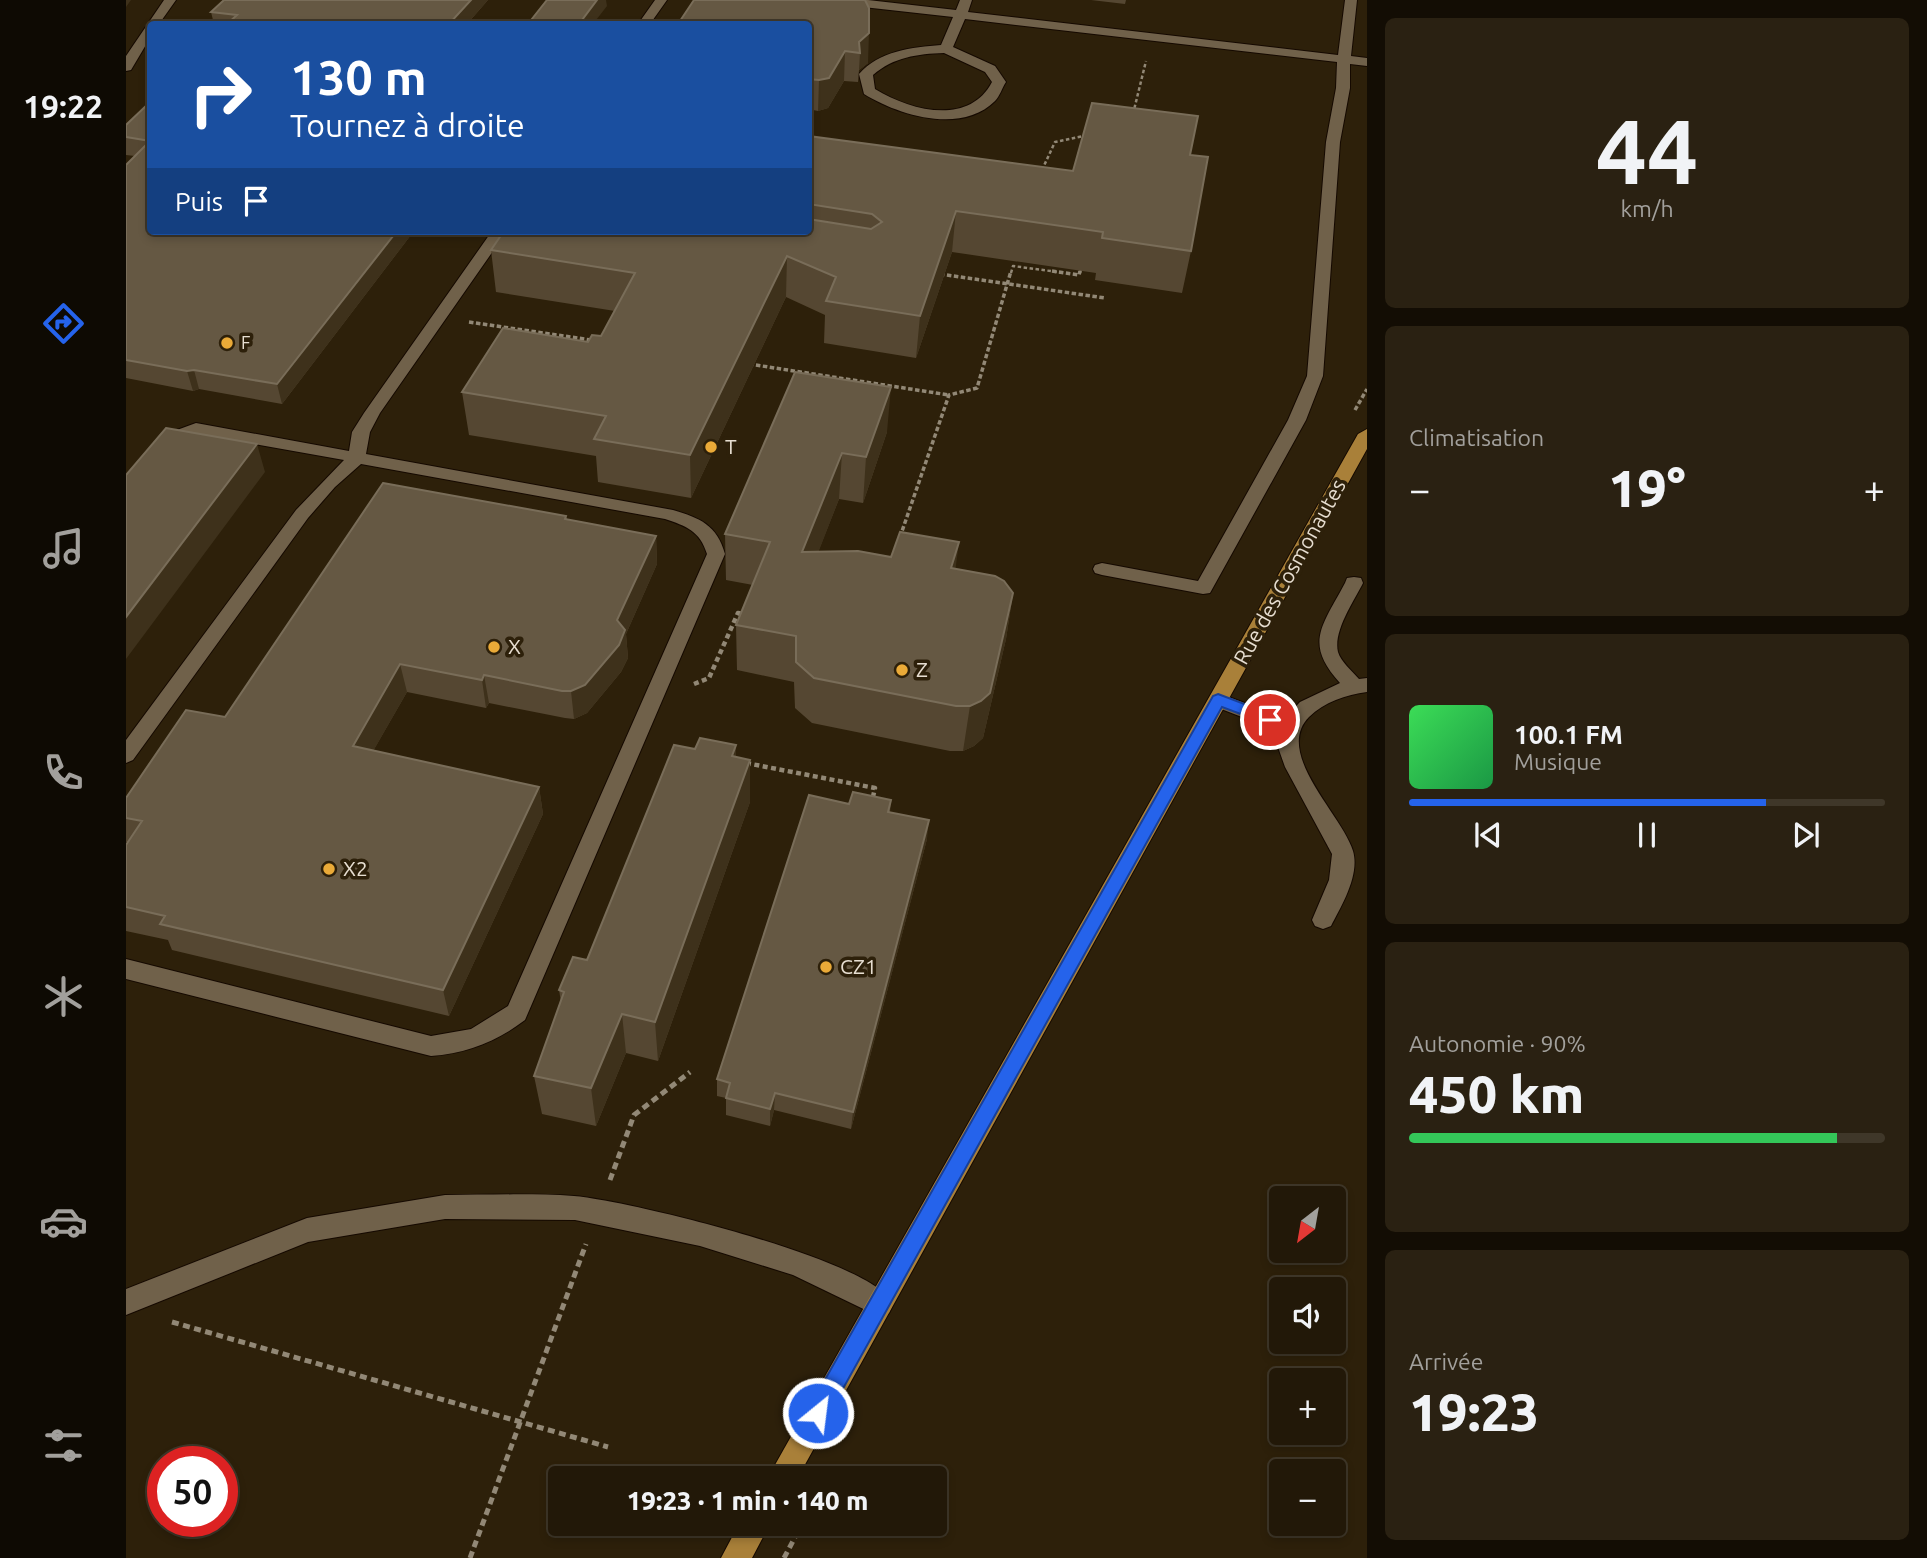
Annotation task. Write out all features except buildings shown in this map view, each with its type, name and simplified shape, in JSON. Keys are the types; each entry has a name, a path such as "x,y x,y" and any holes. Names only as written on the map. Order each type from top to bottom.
{"main road":[{"name":"Rue des Cosmonautes","path":"787,1466 1367,434"},
{"path":"736,1558 748,1536"}],"lane":[{"path":"155,21 170,0"},
{"path":"646,21 661,0"},
{"path":"836,0 1367,62"},
{"path":"946,50 966,0"},
{"path":"1102,569 1203,587 1297,420 1315,376 1333,142 1343,88 1345,34 1351,0"},
{"path":"126,66 147,34"},
{"path":"946,50 990,69 999,82 995,96 983,105 967,111 922,113 883,102 869,91 866,74 876,64 901,53 946,50"},
{"path":"127,753 302,514 329,483 357,458 362,432 372,413 497,235"},
{"path":"126,969 431,1046 464,1043 492,1033 517,1013 716,554 712,535 695,523 667,514 196,428 172,439 157,457"},
{"path":"1323,920 1343,875 1343,851 1293,764 1288,747 1289,727 1301,711 1322,697 1360,686 1332,659 1327,648 1329,637 1354,583"},
{"path":"1218,700 1289,727"},
{"path":"126,1302 307,1230 445,1207 575,1208 700,1234 795,1263 832,1278 880,1304"}],"path":[{"path":"1132,122 1151,36"},
{"path":"1041,172 1055,142 1100,133"},
{"path":"742,363 949,395 977,388 1013,266 1079,275 1083,262"},
{"path":"932,273 1105,298"},
{"path":"438,317 604,342"},
{"path":"900,538 949,395"},
{"path":"687,690 693,684 709,678 738,613 750,616"},
{"path":"742,762 875,788 872,801"},
{"path":"470,1558 634,1115 690,1072"},
{"path":"160,1318 608,1447"},
{"path":"784,1558 796,1536"}],"place":[{"name":"F","path":"227,343"},
{"name":"T","path":"711,447"},
{"name":"X","path":"494,647"},
{"name":"Z","path":"902,670"},
{"name":"X2","path":"329,869"},
{"name":"CZ1","path":"826,967"}],"route":[{"path":"818,1413 1218,700 1270,720"}]}
